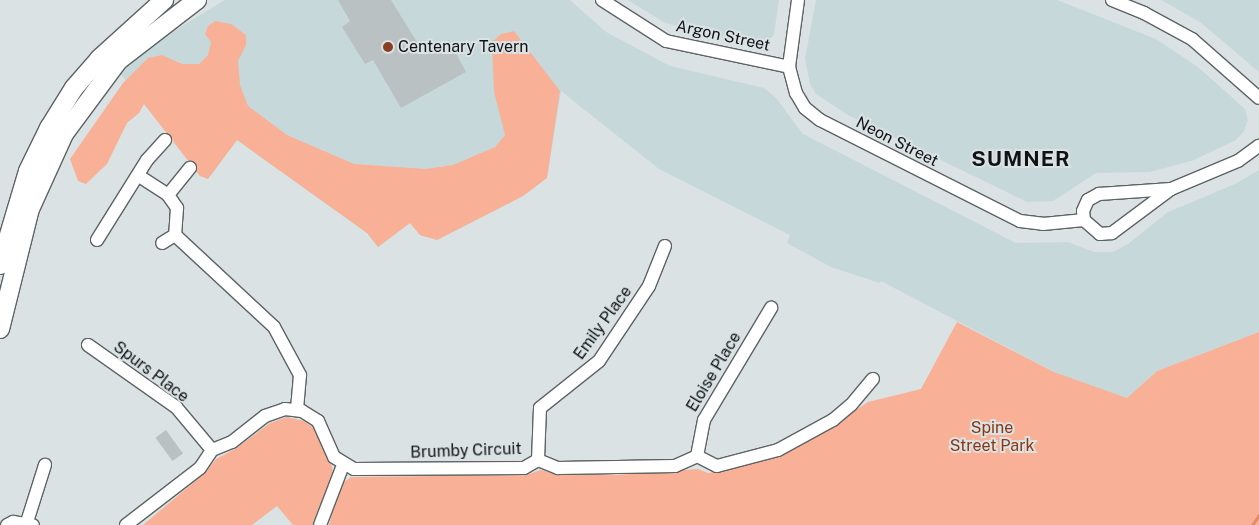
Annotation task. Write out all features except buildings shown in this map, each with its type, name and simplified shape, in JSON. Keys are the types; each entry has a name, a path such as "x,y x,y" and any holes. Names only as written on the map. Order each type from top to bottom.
{"main road":[{"path":"0,265 28,172 49,128 74,88 99,59 164,0"},
{"path":"0,329 30,209 64,134 118,61 198,0"}],"street":[{"name":"Argon Street","path":"602,0 666,41 789,67"},
{"name":"Neon Street","path":"798,0 789,67 796,92 806,108 836,129 1020,221 1042,224 1084,220"},
{"path":"1112,0 1144,12 1192,39 1259,98"},
{"path":"97,240 139,176 147,160 165,140"},
{"path":"1171,189 1099,194 1088,200 1083,211 1084,220 1100,234 1112,233 1171,189 1238,162 1259,146"},
{"path":"168,195 190,168"},
{"path":"139,176 168,195 177,208 175,235"},
{"path":"162,244 175,235"},
{"path":"175,235 274,327 300,375 297,410"},
{"name":"Emily Place","path":"538,460 540,408 600,361 649,286 665,246"},
{"name":"Eloise Place","path":"697,456 704,420 771,308"},
{"name":"Spurs Place","path":"88,345 176,407 212,450"},
{"path":"697,456 717,466 778,450 842,414 873,379"},
{"path":"126,525 200,468 212,450 232,442 275,411 297,410 318,421 334,457 343,465 320,525"},
{"name":"Brumby Circuit","path":"343,465 364,470 524,468 538,460 558,468 675,466 697,456"},
{"path":"7,525 13,522 30,524 45,465"}],"shaded area":[{"path":"225,0 570,0 606,32 670,66 764,88 776,98 803,134 1016,243 1068,242 1094,252 1113,252 1128,244 1168,212 1235,184 1259,170 1259,332 1157,371 1127,398 1093,388 1054,372 881,281 880,283 831,267 787,243 790,235 659,169 561,91 547,178 523,196 437,240 420,235 410,223 378,247 367,233 237,140 208,179 200,176 120,73 164,37"},
{"path":"628,0 779,0 774,34 770,40 748,44 665,23"},
{"path":"816,0 1057,0 1156,39 1198,67 1245,109 1248,120 1244,131 1236,140 1194,160 1150,172 1096,173 1053,201 1027,202 846,114 816,94 810,84 805,59"},
{"path":"1161,0 1259,0 1259,72 1200,22"}],"green space":[{"path":"215,21 231,24 246,35 246,45 238,61 240,85 248,106 287,135 354,164 426,169 453,165 495,147 505,135 494,92 492,42 501,34 514,31 560,91 547,178 523,196 437,240 420,235 410,223 378,247 367,233 237,140 208,179 200,176 144,104 139,113 127,123 107,164 86,184 78,181 70,159 123,83 148,58 162,55 182,64 199,64 208,55 211,42 205,34 208,26"},
{"name":"Spine Street Park","path":"957,322 1054,372 1127,398 1157,371 1259,332 1259,525 329,525 341,484 351,477 526,475 541,470 555,474 616,475 698,469 708,473 720,471 841,420 868,402 921,389"},
{"path":"287,417 304,421 315,429 332,466 333,476 312,525 293,525 277,506 252,525 143,525 206,472 216,459 235,449 270,423"}],"waterway":[{"path":"1252,525 1259,515"}],"place":[{"name":"Centenary Tavern","path":"388,47"}],"district":[{"name":"SUMNER","path":"1021,159"}]}
